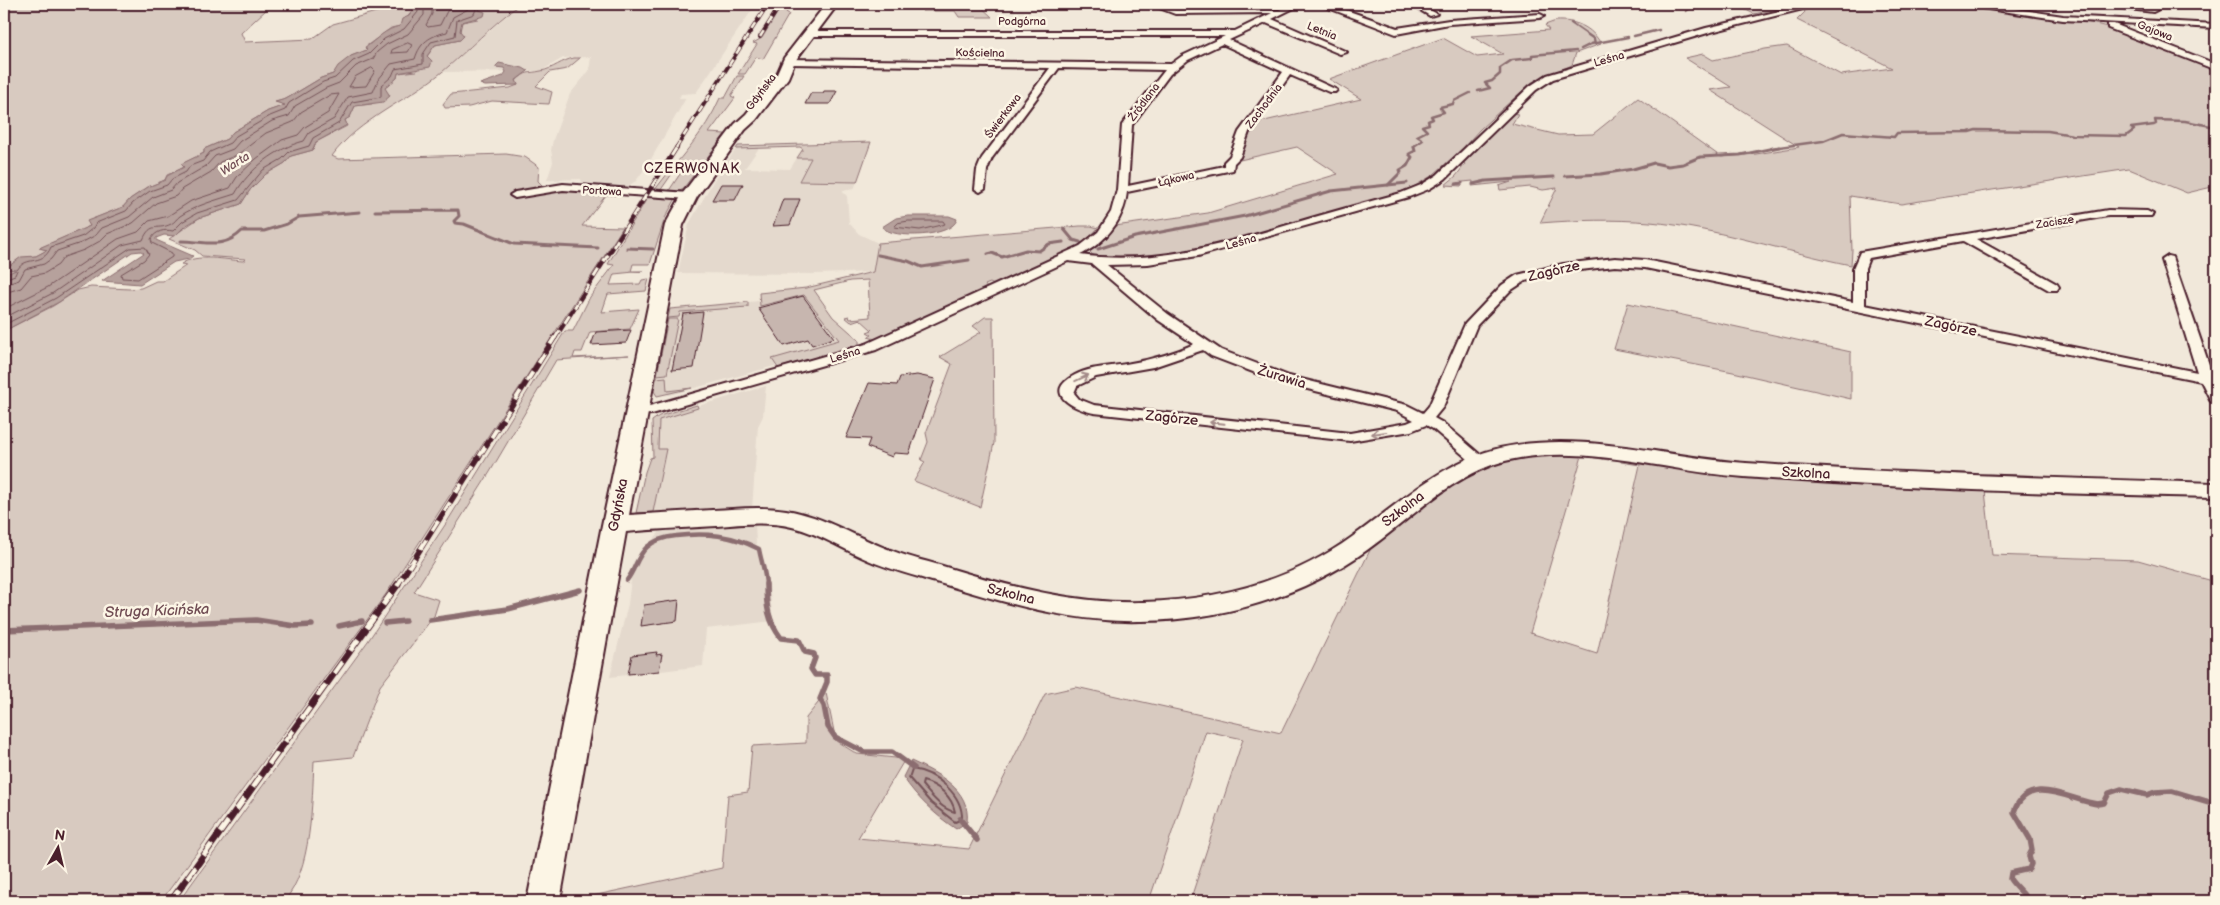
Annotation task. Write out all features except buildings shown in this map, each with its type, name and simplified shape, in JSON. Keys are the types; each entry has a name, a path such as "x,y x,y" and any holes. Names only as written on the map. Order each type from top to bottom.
{"main road":[{"name":"Gdyńska","path":"543,901 614,525 669,242 674,225 689,196 740,127 746,111 774,74 789,61 832,4"},
{"name":"Szkolna","path":"614,525 746,516 786,518 817,527 880,556 971,584 1094,611 1145,612 1212,604 1242,598 1305,576 1341,557 1430,489 1480,462 1524,451 1576,449 1743,470 2048,485 2216,490"}],"street":[{"path":"1153,4 1176,12 1280,12"},
{"name":"Źródlana","path":"1067,258 1084,249 1106,230 1117,212 1122,190 1127,125 1135,111 1172,67 1235,33 1298,4"},
{"path":"1322,4 1396,31 1449,22 1540,16"},
{"path":"1414,4 1433,14"},
{"name":"Leśna","path":"636,412 647,411 871,347 1067,258 1097,263 1139,262 1189,256 1405,195 1425,187 1440,176 1533,88 1550,77 1709,30 1819,4"},
{"path":"1968,4 2044,16 2216,26"},
{"path":"2106,4 2153,7 2162,24"},
{"name":"Letnia","path":"1264,19 1343,52"},
{"name":"Gajowa","path":"2097,20 2216,66"},
{"name":"Podgórna","path":"810,33 1235,33"},
{"name":"Zachodnia","path":"1221,40 1332,90"},
{"name":"Kościelna","path":"789,61 1172,67"},
{"name":"Świerkowa","path":"980,189 982,170 987,158 1057,65"},
{"name":"Zachodnia","path":"1229,168 1229,162 1235,157 1244,132 1288,71"},
{"name":"Łąkowa","path":"1122,190 1229,168"},
{"name":"Portowa","path":"515,195 563,188 689,196"},
{"name":"Zacisze","path":"1859,307 1859,268 1864,255 2108,213 2147,214"},
{"path":"1964,237 2053,287"},
{"path":"2168,260 2206,378 2216,398"},
{"name":"Zagórze","path":"1202,344 1161,361 1080,378 1069,388 1070,400 1075,404 1094,409 1350,437 1398,431 1425,420 1436,407 1471,324 1506,288 1521,278 1549,271 1589,264 1615,262 1645,264 2206,378"},
{"name":"Żurawia","path":"1097,263 1163,317 1202,344 1230,359 1304,385 1390,404 1443,430 1480,462"}],"shaded area":[{"path":"4,4 276,4 267,9 241,33 245,42 312,39 333,24 376,12 412,6 414,9 400,26 391,28 365,47 367,50 351,56 333,74 321,78 286,99 276,102 286,105 268,111 233,132 227,139 204,149 204,153 182,164 185,167 167,175 165,180 148,187 130,199 123,207 88,221 90,226 40,248 47,250 36,256 21,258 5,269 17,270 4,275"},
{"path":"484,4 520,4 442,72 355,132 332,156 338,159 506,154 525,157 539,167 538,181 542,185 538,189 607,194 582,226 623,227 386,594 161,901 4,901 4,331 53,306 78,290 91,287 141,288 156,281 163,281 187,265 181,264 195,259 211,258 243,261 246,259 202,256 195,250 169,239 199,218 241,204 250,190 266,174 285,163 291,156 313,150 316,142 347,126 345,120 350,117 355,106 372,104 385,88 397,78 398,73 417,71 435,45 460,40 460,25 462,22 478,19 479,10"},
{"path":"520,4 756,4 696,93 681,94 679,98 686,98 650,161 636,181 624,188 588,187 583,185 581,179 547,180 553,162 551,150 553,140 570,94 589,71 591,57 563,58 541,71 442,72"},
{"path":"930,4 978,4 992,17 959,17 955,11 922,11"},
{"path":"1158,4 1258,4 1259,7 1163,6"},
{"path":"1734,4 1801,4 1754,14"},
{"path":"1826,4 1959,4 2082,21 2112,28 2216,69 2216,186 2187,193 2129,169 1901,204 1850,196 1851,265 1700,229 1675,225 1609,220 1540,223 1557,188 1543,190 1530,187 1500,190 1499,186 1511,182 1472,186 1473,181 1463,182 1461,186 1445,185 1456,176 1465,164 1463,162 1512,113 1518,114 1512,124 1558,135 1593,134 1638,98 1721,157 1799,147 1710,90 1731,87 1685,58 1703,54 1713,60 1787,46 1841,75 1892,68 1797,20 1805,12 1803,9"},
{"path":"779,10 787,10 786,12 789,14 763,59 756,57 745,74 738,74 757,44 753,43 762,38"},
{"path":"1556,21 1576,23 1588,29 1601,44 1576,53 1572,65 1532,82 1433,175 1415,186 1395,194 1286,226 1185,251 1141,258 1107,259 1090,252 1115,226 1208,213 1338,174 1297,147 1231,162 1246,138 1260,122 1361,99 1329,79 1443,38 1477,57 1503,54 1471,36 1549,30 1545,25"},
{"path":"574,58 580,58 567,69 550,72 536,86 552,92 549,104 492,101 469,107 445,108 443,104 451,94 510,88 518,85 516,81 525,74 545,70"},
{"path":"737,76 744,76 731,96 735,98 709,133 725,134 682,190 668,192 682,171 674,171 660,191 654,191 699,135 720,98 725,98"},
{"path":"871,142 857,182 799,181 811,158 797,158 803,149 800,147 736,149 738,146"},
{"path":"759,148 745,168 790,169 797,158 811,158 799,181 857,182 854,189 842,191 847,196 849,223 859,234 878,243 873,272 816,274 678,273 689,224 714,180 736,149"},
{"path":"649,195 675,200 665,218 650,264 633,264 631,271 644,271 614,274 610,285 640,284 642,280 649,279 646,291 608,294 602,312 639,309 630,329 590,332 582,352 575,352 573,358 629,355 556,360 490,472 414,592 439,600 434,616 380,686 353,757 314,761 309,835 300,872 293,888 284,901 179,901 368,641 447,522 565,331 573,331 590,297 614,265 608,264"},
{"path":"1080,226 1098,228 1078,246 1050,261 994,285 990,283 985,285 987,288 875,339 868,337 872,335 867,332 872,330 860,319 851,322 845,317 849,316 850,319 870,317 868,280 850,281 814,290 833,317 859,340 859,345 778,368 772,359 839,340 804,295 760,306 759,293 806,288 873,272 878,243"},
{"path":"806,288 850,347 669,395 654,391 670,309 759,301 759,293"},
{"path":"748,302 748,307 680,312 679,317 668,318 670,309"},
{"path":"1628,303 1851,352 1851,399 1733,372 1614,349"},
{"path":"985,317 993,317 994,443 980,507 914,481 925,462 921,460 928,442 926,433 952,364 940,357 981,332 973,326"},
{"path":"668,319 678,319 667,374 657,375"},
{"path":"666,377 667,391 692,388 657,396 654,391 656,378"},
{"path":"766,386 763,416 758,426 752,509 636,513 645,472 650,458 653,457 652,422 654,419"},
{"path":"697,405 698,408 659,420 658,449 666,449 653,512 636,513 645,472 650,458 653,457 652,421 659,416"},
{"path":"1576,453 1609,458 1609,460 1582,456 1530,633 1597,654 1640,465 1621,462 1620,458 1962,486 1968,490 1985,491 1992,555 2138,560 2216,582 2216,901 1190,901 1243,739 1206,731 1149,901 569,901 722,868 728,795 748,792 752,746 806,743 806,718 826,693 836,741 857,754 905,759 858,838 969,849 1045,694 1076,687 1281,733 1374,542 1450,486 1476,470 1516,457"},
{"path":"755,522 756,544 765,580 769,585 773,621 706,629 703,666 610,677 628,604 633,562 666,525"}],"water":[{"name":"Warta","path":"414,4 484,4 479,10 485,12 484,16 462,22 460,31 464,36 460,40 435,45 427,56 432,61 430,67 398,73 397,78 385,88 390,96 383,102 355,106 350,117 345,120 347,125 316,142 313,150 291,156 285,163 266,174 250,190 241,204 199,218 185,226 175,236 164,235 156,238 156,240 193,256 189,259 174,262 140,284 102,281 144,253 141,251 132,252 59,302 4,331 4,275 16,270 5,269 21,257 36,256 47,250 39,248 90,226 87,221 123,207 130,199 148,187 165,180 167,176 184,167 181,164 204,153 204,149 227,139 233,132 268,111 285,105 275,102 286,99 321,78 333,74 338,66 351,56 367,50 365,48 381,35 390,29 400,26 402,19 409,16 414,9 412,6"},
{"path":"499,63 523,68 528,71 516,80 518,85 485,86 480,84 503,76 506,72 504,68 495,67"},
{"path":"908,216 949,216 957,219 953,225 945,230 922,235 898,234 882,227 896,218"},
{"path":"911,761 941,777 958,791 964,800 967,810 967,822 956,829 920,799 903,777"}],"waterway":[{"path":"1686,11 1694,5"},
{"path":"1571,23 1594,39 1595,43"},
{"path":"1634,36 1659,30"},
{"path":"1595,43 1628,37"},
{"path":"1581,49 1595,43"},
{"path":"1478,91 1490,88 1485,83 1492,81 1500,74 1500,68 1512,60 1532,58 1532,55 1576,51"},
{"path":"1414,147 1423,140 1417,136 1427,131 1422,126 1429,124 1428,121 1433,119 1431,116 1444,112 1440,107 1453,104 1454,101 1470,93"},
{"path":"1778,147 1823,141 1843,133 1894,137 1897,133 1969,132 1976,130 2048,131 2073,135 2126,136 2134,130 2131,128 2154,125 2156,124 2155,120 2185,121 2216,127"},
{"path":"1388,185 1401,172 1400,170 1407,166 1412,157 1409,154 1415,151 1414,147"},
{"path":"1565,176 1601,174 1633,169 1654,163 1668,166 1683,164 1700,157 1740,155 1778,147"},
{"path":"1772,148 1778,147"},
{"path":"1473,184 1486,181 1554,177"},
{"path":"1388,185 1407,183"},
{"path":"1456,184 1462,183"},
{"path":"1098,249 1135,237 1245,216 1331,191 1388,185"},
{"path":"375,211 458,210 459,216 454,221 455,223 464,224 514,244 598,248"},
{"path":"181,241 221,243 228,241 242,231 264,231 287,224 299,217 360,212"},
{"path":"1063,228 1073,240 1080,242"},
{"path":"988,254 992,253 1002,257 1026,250 1039,251 1049,244 1063,242"},
{"path":"627,248 653,249"},
{"path":"878,255 908,261 922,267 969,260"},
{"name":"Struga Kicińska","path":"627,580 641,555 654,542 672,536 708,535 739,540 759,549 766,586"},
{"name":"Struga Kicińska","path":"766,584 769,613 773,625 781,638 799,640 805,652 814,654 815,658 811,669 815,675 827,675 827,682 820,699 824,706 828,727 835,737 864,752 892,752 914,768"},
{"name":"Struga Kicińska","path":"430,620 508,609 580,590"},
{"name":"Struga Kicińska","path":"4,630 256,620 295,626 312,625"},
{"name":"Struga Kicińska","path":"339,626 362,621"},
{"name":"Struga Kicińska","path":"385,623 405,621"},
{"name":"Struga Kicińska","path":"2028,901 2010,879 2011,873 2029,869 2031,864 2029,856 2032,850 2030,839 2014,812 2021,800 2029,793 2051,792 2097,804 2104,803 2109,793 2121,789 2147,795 2155,792 2172,791 2216,804"},
{"name":"Struga Kicińska","path":"960,819 977,840"}],"railway":[{"path":"676,148 768,4"},
{"path":"760,37 781,4"},
{"path":"555,338 677,147"},
{"path":"397,586 555,337"},
{"path":"171,901 398,584"}],"district":[{"name":"CZERWONAK","path":"692,168"}]}
